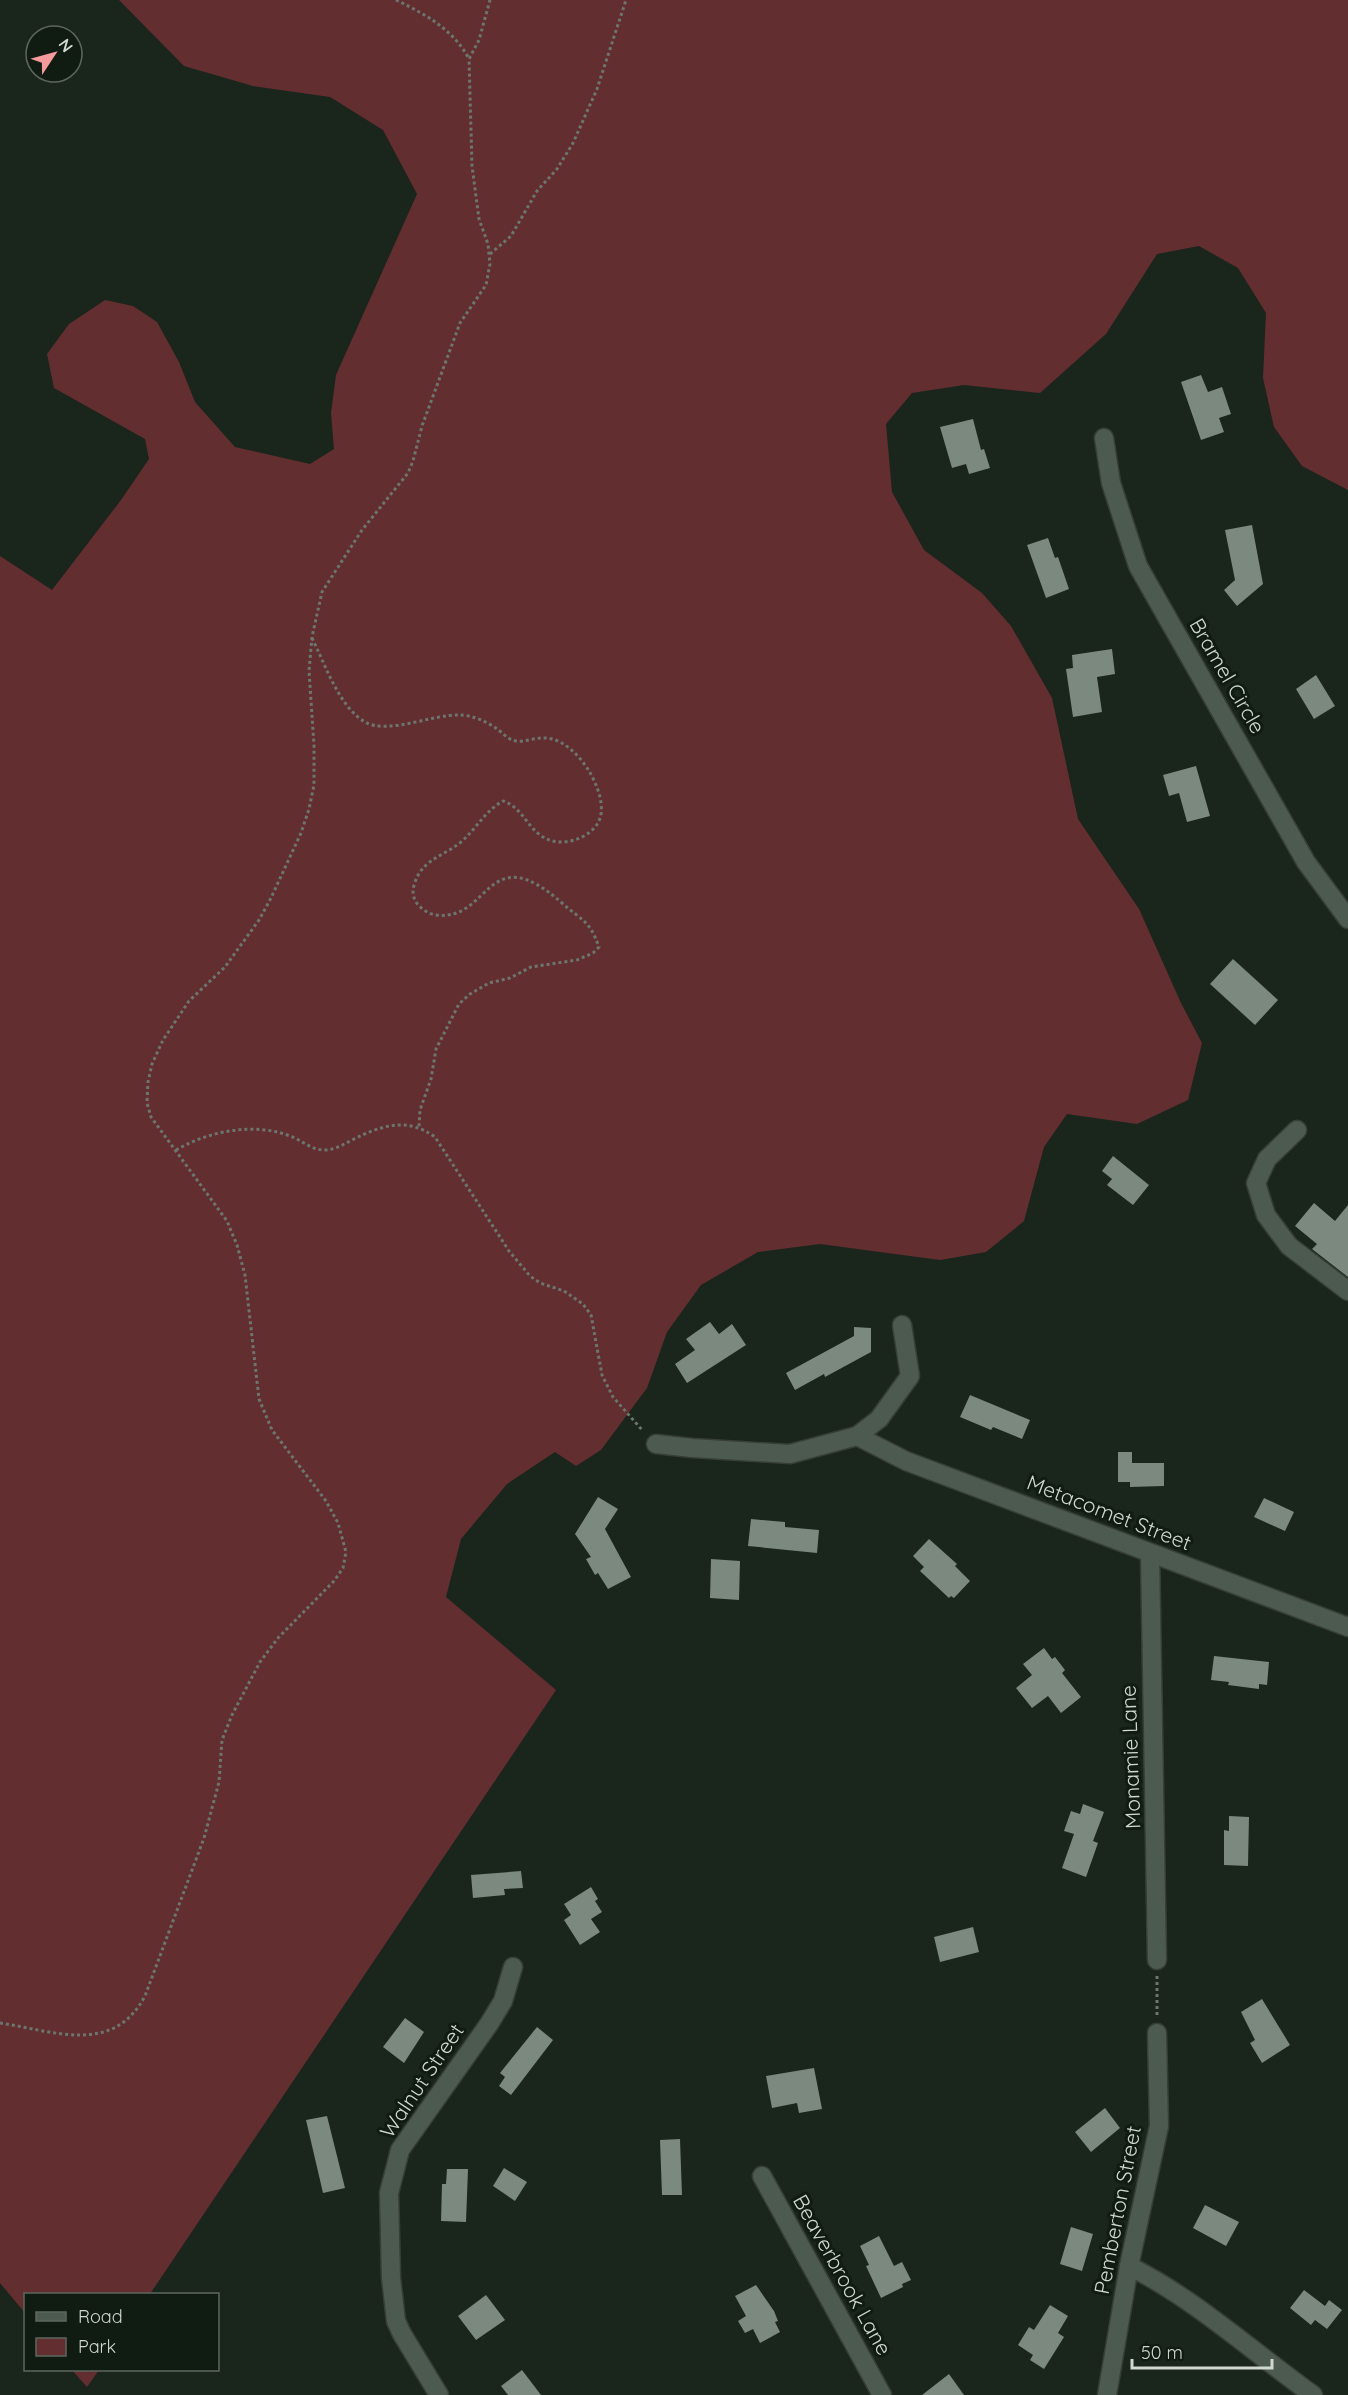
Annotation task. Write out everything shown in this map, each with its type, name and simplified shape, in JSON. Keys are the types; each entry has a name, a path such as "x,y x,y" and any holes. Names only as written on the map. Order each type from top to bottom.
{"street":[{"name":"Bramel Circle","path":"1104,438 1111,483 1138,566 1306,862 1348,919"},
{"path":"1296,1130 1267,1159 1256,1183 1266,1215 1289,1246 1348,1291"},
{"path":"656,1444 790,1454 857,1436 879,1419 910,1376 902,1325"},
{"name":"Metacomet Street","path":"857,1436 906,1461 1348,1627"},
{"name":"Monamie Lane","path":"1149,1552 1156,1960"},
{"name":"Walnut Street","path":"440,2395 402,2334 396,2320 391,2278 389,2193 400,2150 489,2024 503,2001 513,1967"},
{"name":"Pemberton Street","path":"1107,2395 1129,2266 1159,2126 1157,2033"},
{"name":"Beaverbrook Lane","path":"762,2176 882,2395"},
{"path":"1129,2266 1151,2277 1313,2395"}],"path":[{"path":"0,2023 90,2037 117,2028 136,2012 145,1996 204,1838 219,1782 222,1740 232,1715 260,1662 278,1638 334,1581 343,1568 346,1552 338,1524 326,1501 272,1430 259,1400 245,1275 237,1245 227,1221 157,1126 148,1108 147,1089 152,1065 163,1040 189,1001 225,967 259,920 282,877 306,822 312,796 315,762 309,671 312,637 322,592 362,530 408,473 422,426 460,323 486,285 490,254 479,219 472,166 469,59 462,45 454,37 418,10 396,0"},
{"path":"469,59 479,40 490,0"},
{"path":"490,254 511,236 537,191 557,169 569,150 597,89 626,0"},
{"path":"312,637 338,691 352,710 365,722 397,726 415,721 464,715 487,722 511,740 547,738 577,754 595,781 600,797 601,817 597,825 581,837 563,843 545,839 517,809 503,801 489,809 462,841 427,862 418,874 412,896 417,905 436,915 461,911 477,900 487,888 502,879 518,877 532,882 589,924 598,947 577,960 531,967 510,978 489,983 470,994 459,1004 436,1048 430,1079 420,1110 419,1127"},
{"path":"176,1150 195,1139 243,1129 281,1132 312,1147 327,1150 391,1125 405,1124 419,1127 435,1137 509,1251 530,1276 540,1283 564,1291 583,1304 591,1315 602,1375 613,1397 656,1444"},
{"path":"1156,1960 1157,2033"}],"green space":[{"path":"119,0 1348,0 1348,490 1302,466 1274,427 1263,378 1266,313 1238,268 1199,246 1157,254 1106,334 1040,393 964,385 912,393 886,424 892,492 924,550 982,593 1011,626 1052,698 1078,819 1139,909 1181,1003 1202,1043 1188,1100 1137,1124 1067,1114 1044,1147 1024,1221 986,1252 940,1260 820,1244 758,1252 701,1285 667,1332 647,1388 601,1450 576,1466 555,1452 507,1484 461,1539 446,1597 556,1690 151,2293 24,2293 24,2312 0,2283 0,556 52,590 121,500 149,459 145,439 54,388 47,354 69,324 105,300 133,306 157,322 179,362 195,402 235,447 310,464 334,449 331,413 336,375 417,194 383,130 330,97 253,86 184,66"},
{"path":"73,2371 98,2371 87,2387"}],"building":[{"path":"1201,375 1208,392 1222,387 1231,414 1219,418 1224,432 1201,440 1181,382"},
{"path":"973,419 981,450 984,449 990,468 969,474 966,464 952,468 940,427"},
{"path":"1252,525 1263,584 1237,606 1224,590 1235,580 1225,530"},
{"path":"1048,538 1055,558 1058,557 1069,589 1046,598 1027,545"},
{"path":"1112,649 1115,674 1097,677 1102,712 1073,717 1066,669 1073,668 1072,655"},
{"path":"1316,675 1335,706 1314,719 1296,689"},
{"path":"1196,766 1210,816 1187,822 1179,793 1169,796 1163,775"},
{"path":"1233,959 1278,1000 1255,1025 1210,984"},
{"path":"1113,1156 1149,1185 1133,1205 1107,1185 1112,1179 1102,1171"},
{"path":"1314,1203 1335,1221 1348,1205 1348,1277 1312,1249 1317,1244 1295,1226"},
{"path":"710,1322 719,1334 732,1324 746,1345 687,1383 675,1364 695,1350 686,1339"},
{"path":"854,1327 871,1328 871,1352 795,1390 786,1373 854,1336"},
{"path":"970,1395 1030,1420 1022,1439 993,1427 991,1430 960,1417"},
{"path":"1118,1452 1132,1452 1132,1463 1164,1463 1164,1486 1130,1487 1130,1482 1118,1482"},
{"path":"598,1497 618,1509 605,1529 631,1577 608,1589 598,1573 595,1575 586,1559 591,1557 575,1534"},
{"path":"1264,1498 1294,1512 1285,1531 1254,1517"},
{"path":"751,1519 785,1522 785,1527 819,1530 817,1553 748,1546"},
{"path":"929,1539 957,1564 955,1566 970,1581 954,1598 951,1596 949,1598 920,1571 924,1567 913,1556"},
{"path":"711,1559 740,1561 739,1600 710,1598"},
{"path":"1044,1648 1052,1659 1055,1657 1065,1670 1062,1673 1081,1697 1061,1713 1048,1696 1032,1708 1016,1688 1032,1675 1023,1664"},
{"path":"1214,1656 1269,1662 1267,1685 1259,1684 1259,1689 1211,1680"},
{"path":"1083,1804 1104,1812 1093,1841 1098,1843 1086,1877 1062,1868 1074,1834 1064,1831 1071,1811 1080,1814"},
{"path":"1229,1816 1249,1817 1248,1866 1224,1865 1224,1830 1229,1831"},
{"path":"521,1871 523,1888 504,1889 505,1895 473,1898 471,1875"},
{"path":"591,1887 598,1899 595,1901 602,1912 591,1919 600,1932 580,1945 564,1920 571,1915 564,1904"},
{"path":"973,1927 979,1952 940,1962 934,1937"},
{"path":"1262,1999 1290,2045 1262,2063 1250,2043 1255,2040 1241,2012"},
{"path":"405,2018 424,2032 404,2063 383,2047"},
{"path":"537,2027 553,2040 511,2095 499,2086 505,2077 500,2073"},
{"path":"814,2068 822,2109 799,2113 797,2103 772,2108 766,2076"},
{"path":"1105,2108 1120,2128 1091,2152 1075,2132"},
{"path":"327,2116 345,2188 323,2193 306,2120"},
{"path":"680,2139 682,2195 662,2195 660,2140"},
{"path":"504,2168 527,2182 515,2201 493,2186"},
{"path":"447,2169 468,2169 466,2222 441,2221 442,2184 446,2184"},
{"path":"1205,2205 1239,2222 1226,2246 1193,2228"},
{"path":"1071,2227 1093,2234 1082,2271 1060,2264"},
{"path":"879,2236 894,2266 902,2262 911,2280 902,2284 903,2287 881,2298 866,2266 869,2265 860,2246"},
{"path":"756,2285 774,2311 778,2321 775,2322 780,2332 760,2343 753,2329 745,2333 738,2321 746,2316 735,2296"},
{"path":"1304,2290 1325,2306 1329,2300 1342,2310 1327,2329 1315,2320 1311,2325 1290,2308"},
{"path":"486,2295 505,2320 476,2340 458,2316"},
{"path":"1050,2305 1068,2316 1058,2333 1064,2337 1044,2369 1030,2360 1033,2355 1018,2345 1029,2327 1034,2330"},
{"path":"522,2370 541,2395 508,2395 501,2386"},
{"path":"949,2374 964,2395 922,2395"}]}
